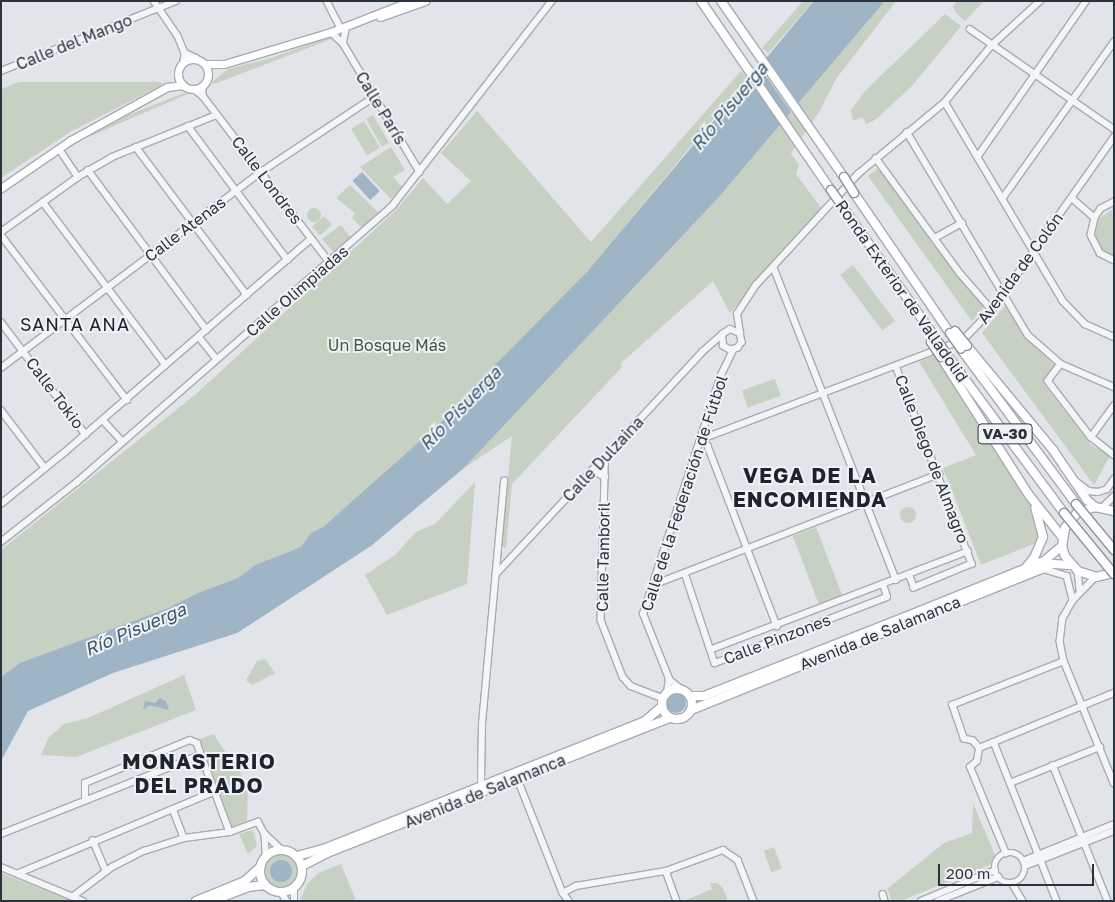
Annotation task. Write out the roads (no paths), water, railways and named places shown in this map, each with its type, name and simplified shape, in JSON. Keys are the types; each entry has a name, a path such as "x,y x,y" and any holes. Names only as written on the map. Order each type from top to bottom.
{"highway":[{"name":"Ronda Exterior de Valladolid","path":"701,1 944,356 1064,513 1114,573"},
{"name":"Ronda Exterior de Valladolid","path":"721,1 939,316 964,347 1076,504 1114,550"},
{"path":"964,347 1077,482 1087,500 1099,507 1114,511"},
{"path":"944,356 1029,495 1062,541 1070,565 1078,571 1096,577 1114,573"},
{"path":"1024,568 1034,558 1043,537 1029,495"},
{"path":"1062,541 1070,520 1077,513 1099,507"},
{"name":"Avenida de Salamanca","path":"690,696 704,696 1024,568 1054,555 1062,541"},
{"name":"Avenida de Salamanca","path":"691,710 1053,564 1070,565"},
{"path":"681,689 690,696 691,710 679,719 670,718 664,699 681,689"},
{"name":"Avenida de Salamanca","path":"297,856 326,848 645,721 664,699"},
{"name":"Avenida de Salamanca","path":"302,866 327,853 670,718"},
{"path":"196,901 245,881 260,867 266,856 282,850 297,856 302,866 302,874 294,888 281,892 265,885 248,887 212,901"},
{"path":"260,867 265,885"}],"main road":[{"path":"344,28 407,2 417,1"},
{"path":"167,88 178,75 184,61 196,58 206,64 224,64 372,20 425,1"},
{"path":"372,20 407,2"},
{"path":"206,64 209,76"},
{"path":"178,75 183,84 194,89 203,86 209,76 224,64"},
{"path":"1,188 56,149 167,88 183,84"}],"street":[{"path":"154,1 186,53 196,58"},
{"name":"Calle del Mango","path":"2,69 176,1"},
{"path":"327,1 344,28 343,43"},
{"name":"Calle Olimpiadas","path":"1,542 77,482 330,263 393,205 552,1"},
{"name":"Calle Dulzaina","path":"496,574 710,345 730,329 737,320 743,303 876,158 945,102 992,45 1040,1"},
{"path":"978,156 1086,1"},
{"path":"970,28 1114,130"},
{"name":"Calle París","path":"331,32 343,43 420,172"},
{"path":"1002,199 1114,42"},
{"path":"184,61 186,53"},
{"path":"203,86 203,96"},
{"name":"Calle Londres","path":"194,89 203,96 330,263"},
{"name":"Calle Atenas","path":"1,368 261,172 374,96"},
{"path":"945,102 1063,301 1085,324 1114,337"},
{"path":"126,400 1,233 88,170 114,156 214,116"},
{"path":"188,126 288,260"},
{"path":"907,132 1005,293 1028,335 1061,364 1114,387"},
{"name":"Avenida de Colón","path":"702,439 963,340 992,310 1005,293 1114,137"},
{"path":"136,147 248,295"},
{"path":"62,153 78,177"},
{"path":"876,158 992,310"},
{"path":"88,170 208,330"},
{"path":"1072,198 1095,214"},
{"path":"43,202 166,365"},
{"path":"1114,202 1095,214 1091,235 1094,245 1100,253 1114,260"},
{"path":"936,238 962,223"},
{"name":"Calle Tokio","path":"2,502 86,435 309,241"},
{"path":"774,268 896,580"},
{"path":"737,320 740,333"},
{"name":"Calle Tokio","path":"1,322 86,435"},
{"path":"730,329 740,333"},
{"name":"Calle de la Federación de Fútbol","path":"681,689 669,679 643,614 702,439 726,362 727,348 741,345 740,333"},
{"path":"722,336 727,348"},
{"path":"199,337 216,358"},
{"path":"710,345 727,348"},
{"path":"1061,364 1048,381 1091,437 1114,455"},
{"name":"Calle Diego de Almagro","path":"896,366 968,551"},
{"path":"1091,437 1114,405"},
{"path":"1,410 45,468"},
{"path":"103,420 121,440"},
{"path":"702,439 708,446 777,626"},
{"name":"Calle Tamboril","path":"602,460 606,464 601,620 624,677 631,686 664,699"},
{"path":"592,470 605,477"},
{"path":"654,586 939,474"},
{"path":"1077,482 1089,491 1098,492 1107,489 1114,479"},
{"path":"481,781 482,724 504,481"},
{"path":"1099,507 1114,496"},
{"path":"712,649 777,626 968,551 972,564 914,588 909,575"},
{"path":"1041,569 1067,576 1073,601"},
{"path":"1078,571 1080,591"},
{"name":"Calle Pinzones","path":"685,573 712,649 715,663 887,597 882,585"},
{"path":"1096,577 1080,591 1073,601 1061,628 1060,641 1064,661 1114,783"},
{"path":"941,900 997,874 1004,855 970,767 977,762 979,748 973,740 964,739 952,705 1064,661"},
{"path":"664,699 669,679"},
{"path":"979,748 1114,694"},
{"path":"85,799 85,783 190,740 197,743 230,832"},
{"path":"994,742 1057,901"},
{"path":"1010,783 1100,747"},
{"path":"1,834 85,799 201,755"},
{"path":"1054,765 1108,901"},
{"path":"518,782 562,893 569,901"},
{"path":"19,873 93,840 214,792"},
{"path":"173,809 184,838"},
{"path":"75,895 106,871 144,851 184,838 230,832 258,822 265,834 282,850"},
{"path":"1084,840 1114,824"},
{"path":"1015,882 1024,864 1040,856 1114,831"},
{"path":"265,834 266,856"},
{"path":"93,840 106,871"},
{"path":"562,893 576,886 666,871 715,851 730,852 738,860 754,901"},
{"path":"1004,855 1016,855 1024,864"},
{"path":"1,867 75,895 82,900"},
{"path":"666,871 677,901"},
{"path":"920,901 997,874 1015,882 1023,901"},
{"path":"294,888 294,901"},
{"path":"281,892 287,901"},
{"path":"882,894 885,901"}],"water":[{"name":"Río Pisuerga","path":"814,1 885,1 718,198 464,468 371,546 237,633 113,673 28,711 1,761 1,677 20,663 166,609 200,592 238,578 255,565 301,547 311,533 323,527 458,407 474,386 586,273"},
{"path":"362,172 380,191 370,200 352,181"},
{"path":"672,693 680,693 686,699 686,707 680,713 672,713 666,707 666,699"},
{"path":"160,698 166,701 169,710 149,705 143,710 145,701 155,703"},
{"path":"281,860 289,863 292,871 289,879 281,882 273,879 270,871 273,863"}],"district":[{"name":"SANTA ANA","path":"75,324"},
{"name":"VEGA DE LA ENCOMIENDA","path":"810,487"},
{"name":"MONASTERIO DEL PRADO","path":"199,773"}],"park label":[{"name":"Un Bosque Más","path":"387,345"}]}
